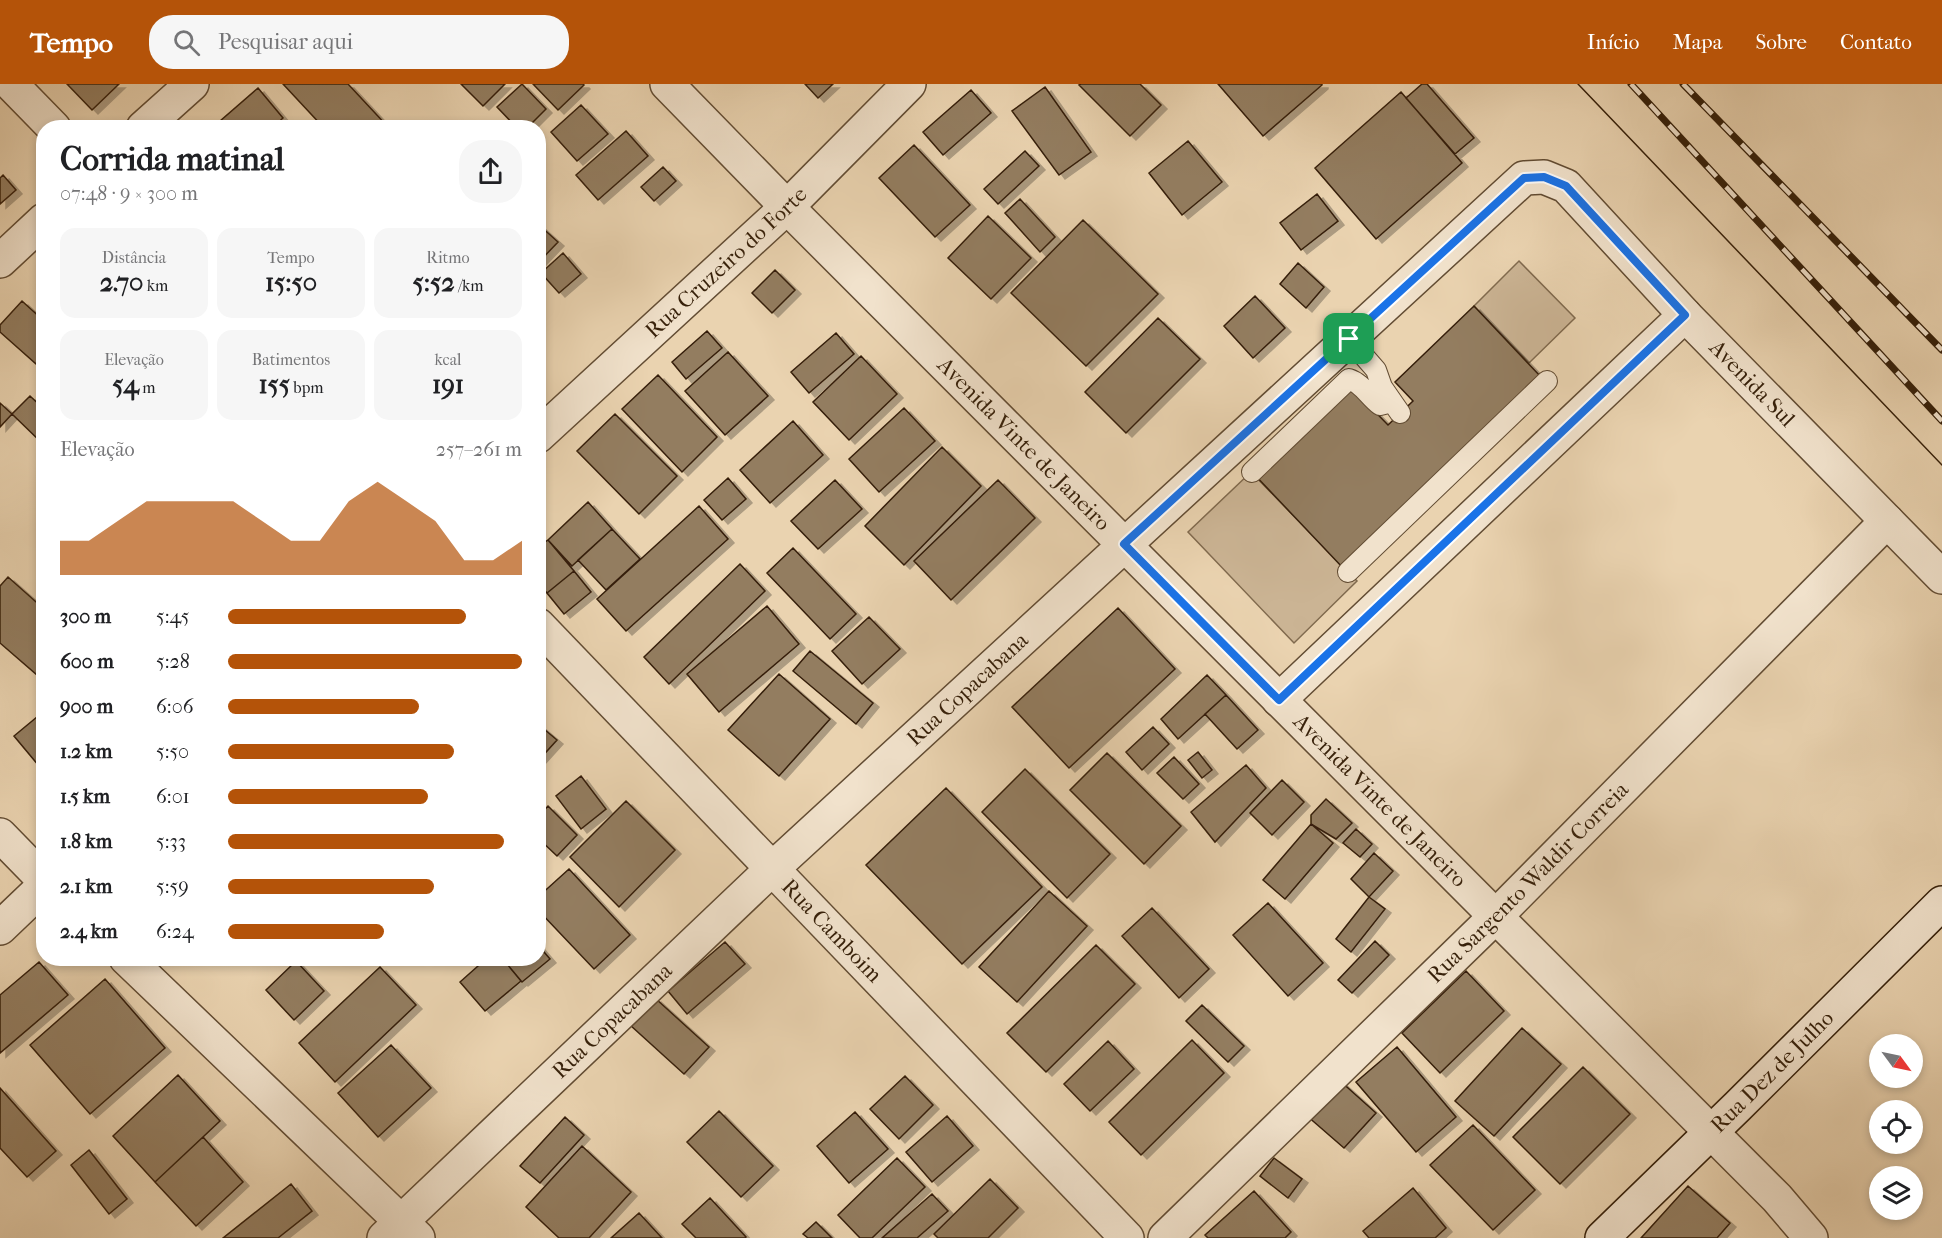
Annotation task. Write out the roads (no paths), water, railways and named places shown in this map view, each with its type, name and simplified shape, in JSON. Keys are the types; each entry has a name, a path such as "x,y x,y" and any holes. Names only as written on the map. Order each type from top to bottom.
{"street":[{"path":"11,84 46,120"},
{"path":"152,120 192,84"},
{"name":"Avenida Vinte de Janeiro","path":"667,84 787,207 1777,1198 1811,1238"},
{"name":"Rua Cruzeiro do Forte","path":"546,429 787,207 909,84"},
{"name":"Rua Copacabana","path":"401,1232 773,868 1524,178 1544,177 1566,186"},
{"name":"Avenida Sul","path":"1566,186 1685,315 1942,577"},
{"path":"0,261 36,227"},
{"path":"1279,700 1685,315"},
{"name":"Rua Sargento Waldir Correia","path":"1165,1238 1495,917 1887,521"},
{"name":"Rua Camboim","path":"546,633 1127,1238"},
{"path":"0,835 36,872"},
{"path":"0,928 36,894"},
{"name":"Rua Dez de Julho","path":"1602,1238 1942,903"},
{"path":"134,966 401,1232"}],"lane":[{"path":"1252,472 1349,379 1357,382 1370,398 1380,405 1396,408 1382,387 1376,370 1349,339"},
{"path":"1348,572 1547,381"}],"tram line":[{"path":"1578,84 1942,465"}],"railway":[{"path":"1631,84 1942,421"},
{"path":"1683,84 1942,350"}]}
